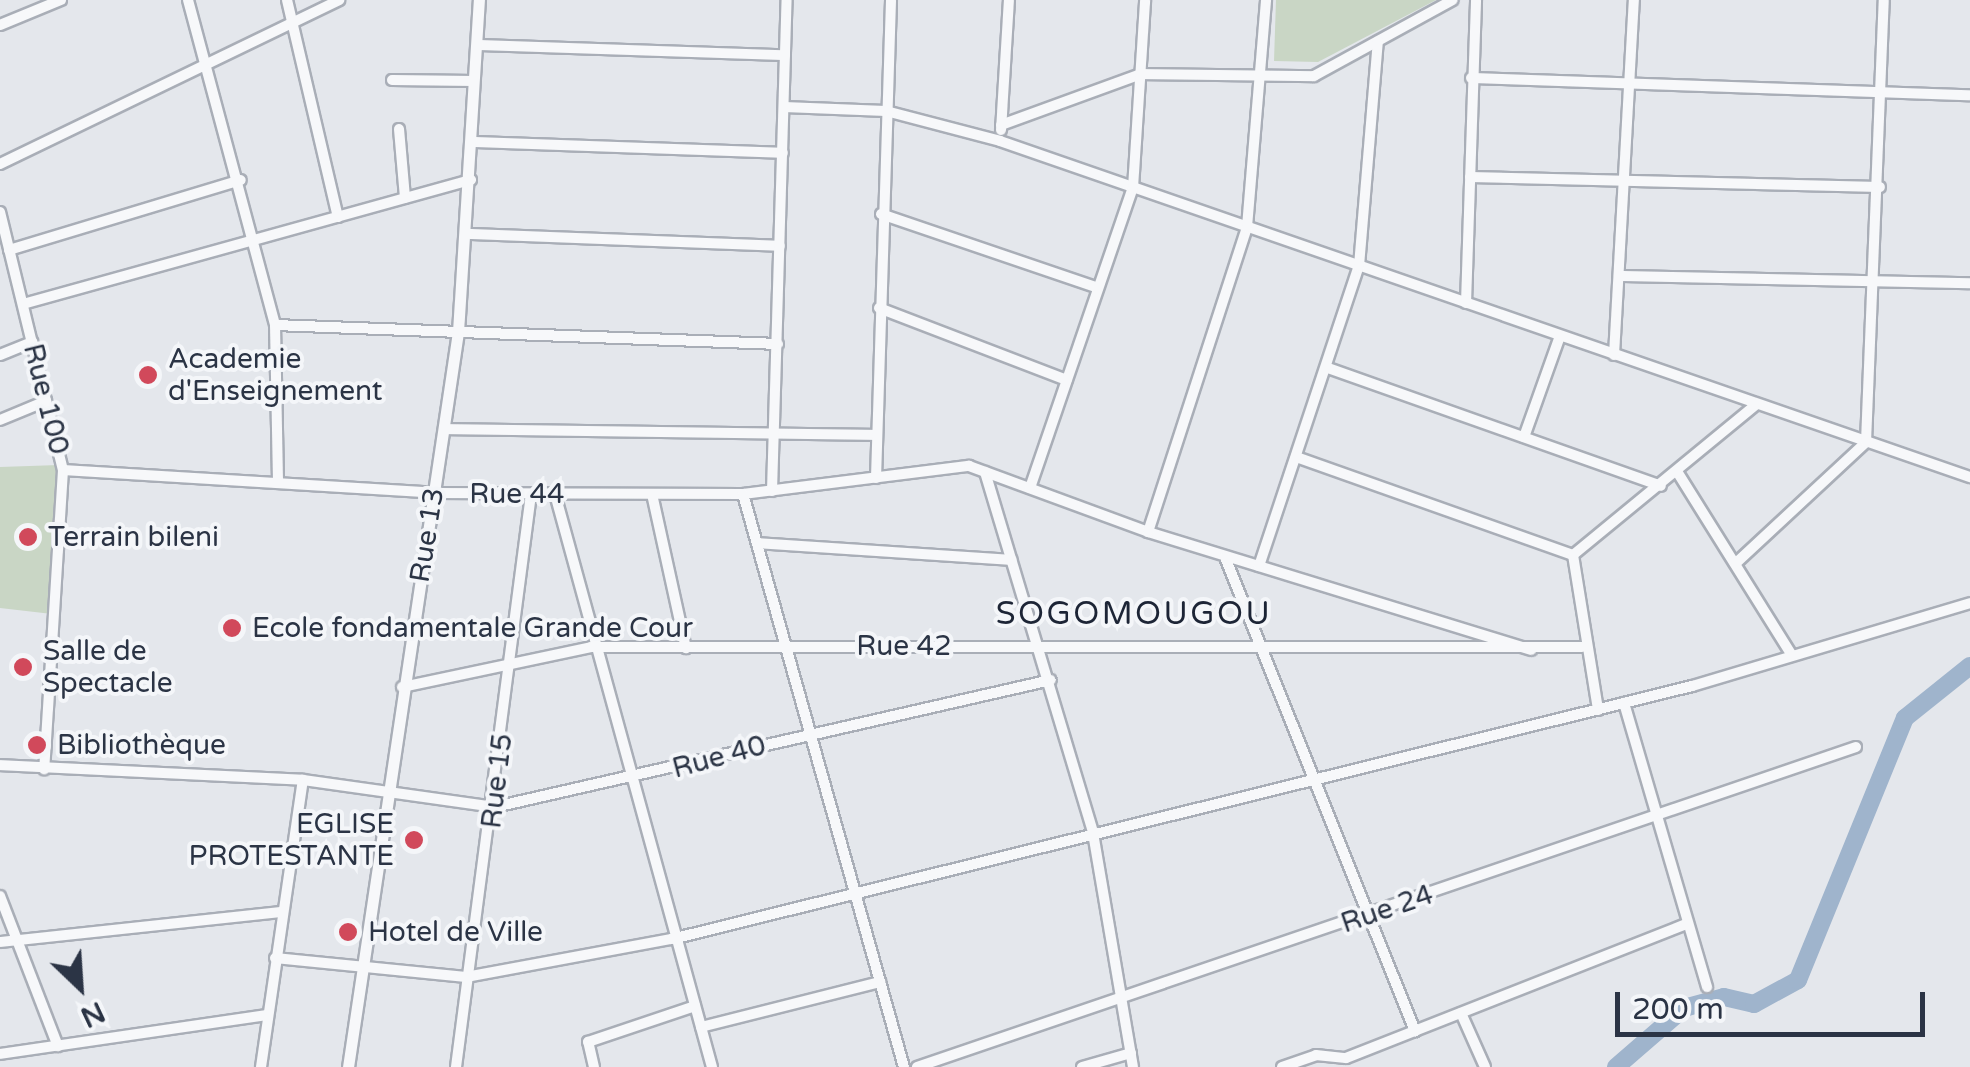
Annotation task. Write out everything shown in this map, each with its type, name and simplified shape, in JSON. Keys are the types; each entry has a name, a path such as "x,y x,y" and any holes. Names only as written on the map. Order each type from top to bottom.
{"street":[{"path":"0,25 61,0"},
{"path":"188,0 241,180 276,325 278,483"},
{"path":"288,0 338,217"},
{"path":"0,164 339,0"},
{"name":"Rue 13","path":"348,1067 385,790 458,332 470,234 479,0"},
{"path":"772,491 787,0"},
{"path":"876,478 881,214 891,0"},
{"path":"1000,141 1009,0"},
{"path":"1030,488 1133,188 1145,0"},
{"path":"1148,532 1247,227 1264,78 1266,0"},
{"path":"1001,125 1141,74 1314,76 1453,0"},
{"path":"1466,303 1476,0"},
{"path":"1614,355 1623,276 1634,0"},
{"path":"1736,563 1866,442 1878,286 1884,0"},
{"path":"1258,566 1328,368 1359,266 1378,42"},
{"path":"476,44 785,55"},
{"path":"1471,78 1970,95"},
{"path":"392,80 474,80"},
{"path":"784,107 886,111 1000,141 1970,478"},
{"path":"398,129 405,198"},
{"path":"473,142 782,154"},
{"path":"1470,178 1880,186"},
{"path":"9,250 241,180"},
{"path":"22,304 471,180"},
{"name":"Rue 100","path":"0,212 63,470 44,769"},
{"path":"881,214 1098,288"},
{"path":"470,234 780,246"},
{"path":"1623,276 1878,286 1970,283"},
{"path":"879,308 1067,380"},
{"path":"276,325 778,344"},
{"path":"1524,438 1560,336"},
{"path":"0,355 32,342"},
{"path":"1328,368 1661,486"},
{"path":"0,420 46,400"},
{"path":"1574,555 1758,404"},
{"path":"444,429 775,436 876,434"},
{"path":"1296,457 1574,555"},
{"name":"Rue 42","path":"969,466 1148,532 1531,650"},
{"name":"Rue 44","path":"63,470 434,493 743,494 969,466"},
{"path":"986,472 1052,680 1093,833 1125,994 1133,1067"},
{"path":"1678,473 1792,654"},
{"name":"Rue 15","path":"456,1067 466,977 495,807 532,494"},
{"path":"555,494 591,647 672,939 712,1067"},
{"path":"652,494 686,648"},
{"path":"743,494 904,1067"},
{"path":"757,543 1011,560"},
{"path":"1574,555 1582,647 1598,710"},
{"path":"1225,557 1414,1031"},
{"path":"275,958 466,977 672,939 855,890 1598,710 1970,603"},
{"name":"Rue 42","path":"402,687 591,647 1582,647"},
{"name":"Rue 40","path":"0,765 303,780 495,807 628,782 810,733 1052,680"},
{"path":"1624,703 1707,987"},
{"name":"Rue 24","path":"916,1067 1856,748"},
{"path":"261,1067 280,912 303,780"},
{"path":"0,896 58,1046"},
{"path":"0,942 280,912"},
{"path":"1282,1067 1316,1055 1346,1058 1686,924"},
{"path":"702,1027 880,982"},
{"path":"594,1067 588,1042 695,1006"},
{"path":"1461,1013 1486,1067"},
{"path":"0,1054 266,1015"},
{"path":"1082,1067 1131,1053"}],"green space":[{"path":"1276,0 1436,0 1318,62 1274,61"},
{"name":"Terrain bileni","path":"59,465 52,614 0,608 0,467"}],"waterway":[{"path":"1616,1067 1684,1008 1724,997 1754,1004 1798,980 1905,718 1970,666"}],"place":[{"name":"Academie d'Enseignement","path":"148,375"},
{"name":"Terrain bileni","path":"28,537"},
{"name":"Ecole fondamentale Grande Cour","path":"232,628"},
{"name":"Salle de Spectacle","path":"23,667"},
{"name":"Bibliothèque","path":"37,745"},
{"name":"EGLISE PROTESTANTE","path":"414,840"},
{"name":"Hotel de Ville","path":"348,932"}],"district":[{"name":"SOGOMOUGOU","path":"1134,614"}]}
